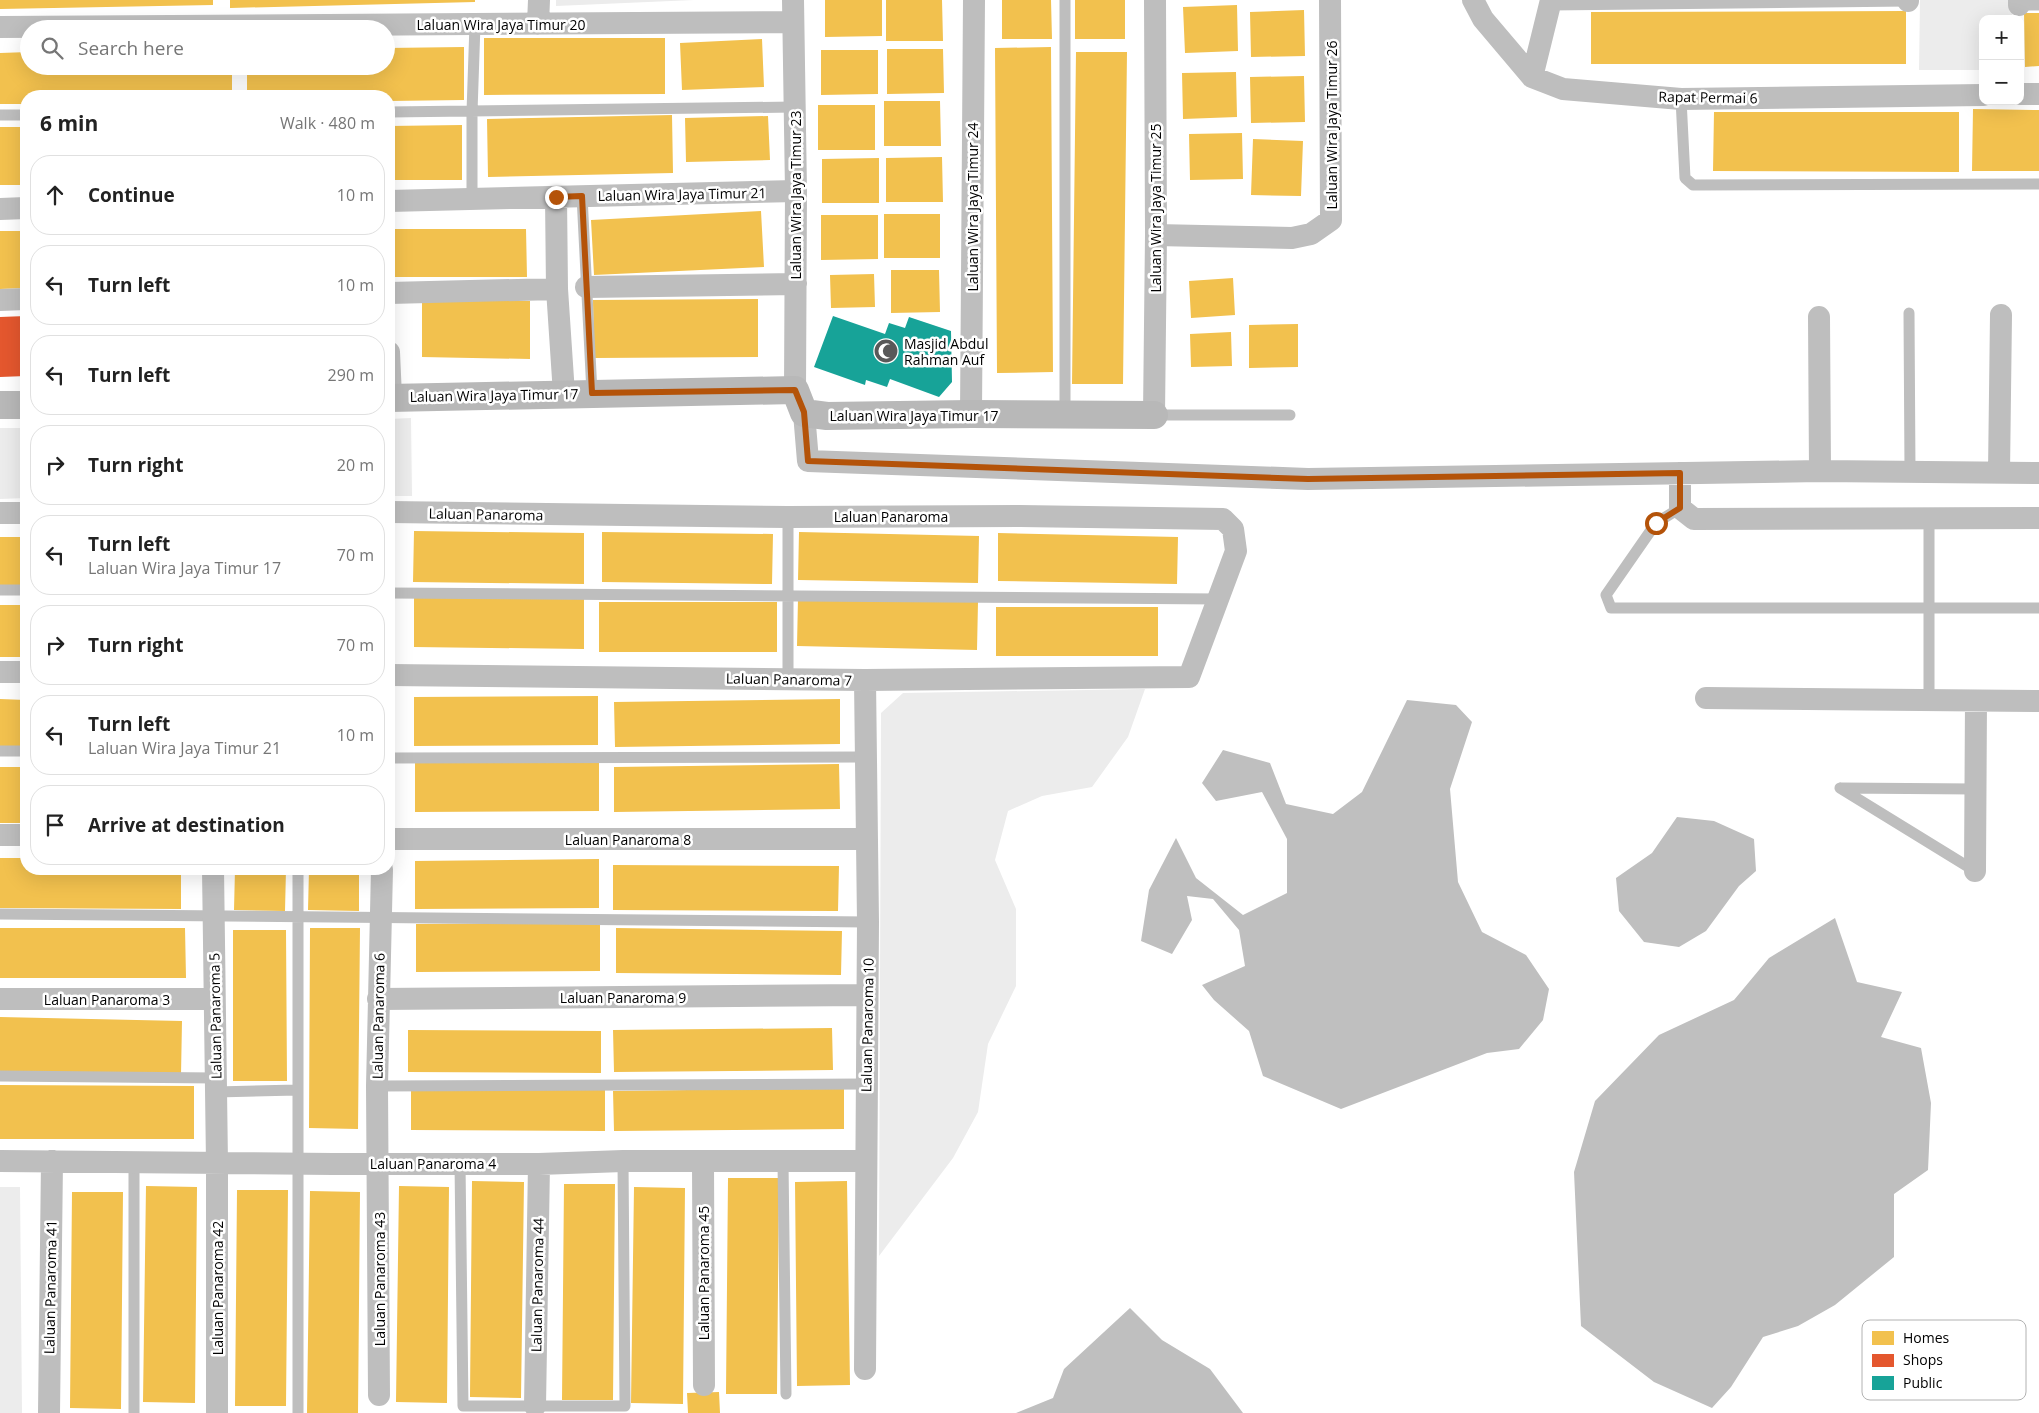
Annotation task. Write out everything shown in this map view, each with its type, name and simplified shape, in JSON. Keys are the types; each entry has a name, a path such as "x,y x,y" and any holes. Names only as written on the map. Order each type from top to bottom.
{"street":[{"path":"538,24 539,0"},
{"name":"Laluan Wira Jaya Timur 24","path":"971,414 974,0"},
{"name":"Laluan Wira Jaya Timur 25","path":"1154,416 1156,235 1155,0"},
{"name":"Laluan Wira Jaya Timur 26","path":"1156,235 1292,238 1311,234 1332,220 1330,0"},
{"name":"Rapat Permai 6","path":"1473,0 1483,18 1532,77 1563,89 1681,99 1979,95"},
{"path":"1532,77 1550,3"},
{"name":"Laluan Wira Jaya Timur 20","path":"395,25 538,24 793,11"},
{"name":"Laluan Wira Jaya Timur 23","path":"793,11 796,284 800,401 808,461 1308,479 1680,473"},
{"name":"Laluan Wira Jaya Timur 20","path":"0,27 20,27"},
{"path":"2024,94 2039,94"},
{"name":"Laluan Wira Jaya Timur 21","path":"395,201 796,191"},
{"path":"556,197 558,289 564,394"},
{"path":"0,208 20,208"},
{"path":"586,287 796,284"},
{"path":"395,293 558,289"},
{"path":"0,300 20,299"},
{"path":"1999,472 2001,315"},
{"path":"1819,317 1820,471"},
{"name":"Laluan Wira Jaya Timur 17","path":"395,398 592,393 800,401 827,416 971,414 1154,416"},
{"path":"0,405 20,405"},
{"path":"2039,473 1910,471 1680,473 1680,508 1694,519 2039,518"},
{"name":"Laluan Panaroma","path":"395,512 788,517 1020,516 1224,519 1233,529 1236,551 1189,677"},
{"path":"0,513 20,513"},
{"path":"0,672 20,672"},
{"name":"Laluan Panaroma 7","path":"395,675 865,680 1189,677"},
{"name":"Laluan Panaroma 10","path":"865,680 868,839 865,1369"},
{"path":"1706,698 2039,701"},
{"path":"1975,871 1976,700"},
{"path":"0,835 20,835"},
{"name":"Laluan Panaroma 8","path":"395,839 868,839"},
{"name":"Laluan Panaroma 5","path":"213,875 217,1163"},
{"name":"Laluan Panaroma 6","path":"378,1163 378,999 382,875"},
{"name":"Laluan Panaroma 9","path":"378,999 868,995"},
{"name":"Laluan Panaroma 3","path":"0,999 214,999"},
{"name":"Laluan Panaroma 4","path":"0,1161 539,1164 623,1161 866,1161"},
{"name":"Laluan Panaroma 41","path":"49,1413 52,1161"},
{"name":"Laluan Panaroma 45","path":"703,1162 704,1385"},
{"name":"Laluan Panaroma 42","path":"217,1163 217,1413"},
{"name":"Laluan Panaroma 43","path":"378,1163 379,1395"},
{"name":"Laluan Panaroma 44","path":"534,1410 539,1164"}],"lane":[{"path":"1065,0 1065,416"},
{"path":"1550,3 1908,1"},
{"path":"472,199 475,24"},
{"path":"1681,99 1686,178 1693,185 2039,184"},
{"path":"395,112 794,106"},
{"path":"0,115 20,115"},
{"path":"582,196 592,393"},
{"path":"1909,313 1910,471"},
{"path":"1154,416 1290,415"},
{"path":"1680,508 1656,523 1606,595 1611,608 2039,608"},
{"path":"788,517 788,679"},
{"path":"1930,518 1930,700"},
{"path":"0,590 20,590"},
{"path":"395,593 1219,599"},
{"path":"0,751 20,751"},
{"path":"395,758 866,757"},
{"path":"1975,789 1840,788 1975,871"},
{"path":"298,875 298,1413"},
{"path":"0,914 213,914 868,922"},
{"path":"0,1076 297,1090"},
{"path":"377,1086 866,1084"},
{"path":"134,1161 134,1413"},
{"path":"460,1163 462,1406 534,1410 626,1406 623,1161"},
{"path":"783,1162 786,1394"}],"shaded area":[{"path":"556,0 694,0 556,6"},
{"path":"1920,0 2013,0 2012,15 1979,15 1979,70 1919,70"},
{"path":"411,418 412,496 395,496 395,419"},
{"path":"0,428 20,428 20,498 0,499"},
{"path":"1145,689 1128,737 1092,787 1042,796 1008,811 995,860 1016,909 1016,986 988,1044 978,1112 953,1158 879,1256 881,713 903,693"},
{"path":"1407,700 1456,705 1472,722 1450,789 1458,882 1482,932 1526,955 1549,989 1543,1020 1519,1049 1487,1053 1341,1109 1263,1076 1249,1031 1214,1000 1202,985 1245,966 1239,930 1213,899 1187,896 1192,920 1172,954 1141,941 1149,890 1176,838 1196,878 1243,915 1287,893 1287,839 1262,792 1216,801 1202,783 1223,750 1270,763 1286,804 1333,814 1362,792"},
{"path":"1677,817 1714,821 1754,839 1756,871 1739,886 1706,931 1679,947 1644,942 1619,911 1616,878 1652,853"},
{"path":"1835,918 1857,982 1902,992 1881,1037 1921,1048 1931,1103 1928,1170 1894,1194 1894,1257 1835,1305 1798,1326 1763,1337 1731,1387 1712,1408 1654,1382 1581,1326 1574,1172 1595,1101 1659,1035 1734,1000 1769,958"},
{"path":"0,1187 20,1187 22,1413 0,1413"},
{"path":"1130,1308 1162,1340 1210,1369 1243,1413 1016,1413 1053,1398 1064,1369"}],"building: Homes":[{"path":"0,0 213,0 213,5 0,9"},
{"path":"230,0 475,0 475,2 230,8"},
{"path":"825,0 882,0 882,36 825,37"},
{"path":"886,0 942,0 943,41 886,41"},
{"path":"1002,0 1051,0 1052,39 1002,39"},
{"path":"1075,0 1125,0 1125,39 1075,39"},
{"path":"1237,5 1238,51 1185,53 1183,7"},
{"path":"1304,10 1305,56 1251,57 1250,12"},
{"path":"1906,11 1906,64 1591,64 1591,12"},
{"path":"2024,13 2039,13 2039,66 2025,67"},
{"path":"484,38 665,38 665,94 484,95"},
{"path":"762,39 764,87 682,90 680,43"},
{"path":"464,47 464,100 395,101 395,90 247,90 247,75 395,75 395,48"},
{"path":"1051,47 1053,372 997,373 995,48"},
{"path":"887,49 943,49 944,93 887,94"},
{"path":"821,50 878,50 878,94 821,95"},
{"path":"20,52 20,75 232,75 232,90 20,90 20,104 0,104 0,53"},
{"path":"1076,52 1127,52 1123,384 1072,384"},
{"path":"1236,72 1237,117 1183,119 1182,73"},
{"path":"1304,76 1305,122 1251,123 1250,77"},
{"path":"884,101 940,101 941,146 884,146"},
{"path":"818,105 875,105 875,150 818,150"},
{"path":"1973,109 2039,110 2039,171 1972,171"},
{"path":"1714,112 1959,112 1959,172 1713,171"},
{"path":"672,115 673,173 488,177 487,119"},
{"path":"768,116 770,160 686,162 685,118"},
{"path":"462,125 462,180 395,180 395,126"},
{"path":"0,127 20,127 20,185 0,185"},
{"path":"1242,133 1243,179 1190,180 1189,134"},
{"path":"1253,139 1303,141 1301,196 1251,195"},
{"path":"942,157 943,202 886,202 886,158"},
{"path":"879,158 879,203 822,203 822,159"},
{"path":"761,211 764,267 594,275 591,220"},
{"path":"884,214 940,214 940,258 884,258"},
{"path":"821,215 878,215 878,259 821,260"},
{"path":"395,229 526,229 527,277 395,277"},
{"path":"0,231 20,231 20,288 0,289"},
{"path":"891,270 939,270 940,312 891,313"},
{"path":"874,274 875,307 831,308 830,275"},
{"path":"1233,278 1235,315 1191,318 1189,281"},
{"path":"758,299 758,357 594,358 593,300"},
{"path":"422,300 530,301 530,359 422,357"},
{"path":"1298,324 1298,367 1249,368 1249,325"},
{"path":"1231,332 1232,366 1191,367 1190,334"},
{"path":"414,531 584,533 584,584 413,582"},
{"path":"602,532 773,534 772,584 602,582"},
{"path":"799,532 979,536 978,583 798,580"},
{"path":"998,533 1178,537 1177,584 998,581"},
{"path":"0,537 20,537 20,588 0,588"},
{"path":"414,597 584,599 584,649 414,647"},
{"path":"798,598 978,602 977,650 797,646"},
{"path":"599,602 777,602 777,652 599,652"},
{"path":"0,605 20,605 20,657 0,657"},
{"path":"996,607 1158,607 1158,656 996,656"},
{"path":"598,696 598,745 414,746 414,697"},
{"path":"0,699 20,700 20,748 0,748"},
{"path":"840,699 840,744 615,747 614,702"},
{"path":"599,762 599,811 415,812 415,763"},
{"path":"839,764 840,809 614,812 614,767"},
{"path":"0,767 20,767 20,823 0,823"},
{"path":"0,858 20,858 20,875 181,875 181,909 0,908"},
{"path":"599,859 599,908 415,909 415,861"},
{"path":"613,865 839,866 838,911 613,910"},
{"path":"235,875 286,875 285,911 234,910"},
{"path":"309,875 359,875 359,911 308,910"},
{"path":"600,923 600,971 416,972 416,924"},
{"path":"0,928 185,928 186,978 0,978"},
{"path":"310,928 360,928 358,1129 309,1128"},
{"path":"616,928 842,931 841,975 616,973"},
{"path":"233,930 286,930 287,1081 233,1081"},
{"path":"0,1017 182,1021 181,1075 0,1071"},
{"path":"832,1028 833,1070 614,1072 613,1030"},
{"path":"408,1030 601,1031 601,1073 408,1072"},
{"path":"0,1085 194,1086 194,1139 0,1139"},
{"path":"411,1088 605,1089 605,1131 411,1130"},
{"path":"844,1088 844,1129 614,1131 613,1091"},
{"path":"728,1178 779,1178 777,1394 726,1394"},
{"path":"472,1181 524,1182 521,1398 470,1397"},
{"path":"847,1181 850,1385 797,1386 795,1182"},
{"path":"564,1184 615,1184 613,1400 562,1400"},
{"path":"146,1186 197,1187 195,1403 143,1402"},
{"path":"399,1186 449,1187 447,1403 396,1402"},
{"path":"634,1187 685,1188 683,1404 631,1403"},
{"path":"237,1190 288,1190 286,1406 235,1406"},
{"path":"310,1191 360,1192 358,1413 307,1413"},
{"path":"72,1192 123,1192 121,1409 70,1408"},
{"path":"719,1392 720,1413 688,1413 687,1393"}],"building: Shops":[{"path":"20,316 20,376 0,377 0,317"}],"building: Public":[{"name":"Masjid Abdul Rahman Auf","path":"833,316 885,334 889,323 905,328 909,317 951,331 952,382 939,397 890,379 887,387 866,380 865,385 814,367"}],"place":[{"name":"Masjid Abdul Rahman Auf","path":"886,351"}],"route":[{"path":"556,197 582,196 592,393 795,390 804,412 808,461 1308,479 1680,473 1680,508 1656,523"}]}
